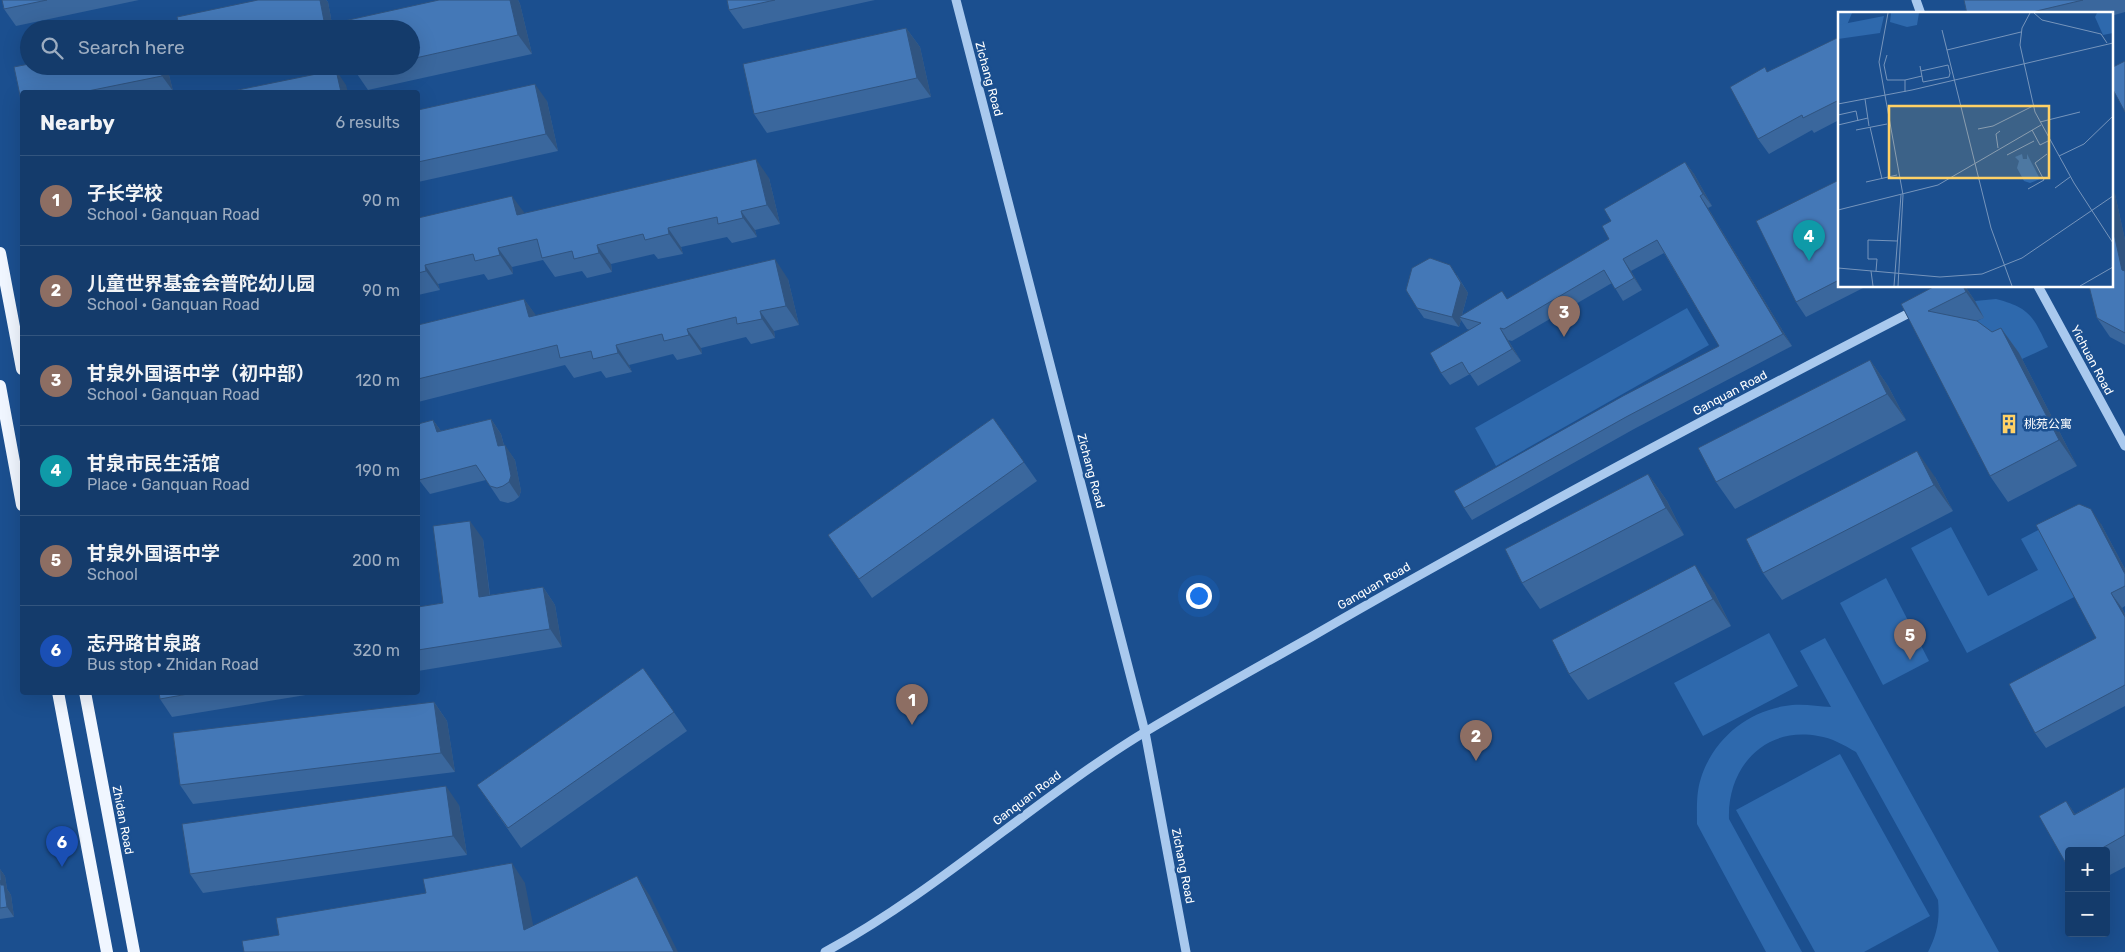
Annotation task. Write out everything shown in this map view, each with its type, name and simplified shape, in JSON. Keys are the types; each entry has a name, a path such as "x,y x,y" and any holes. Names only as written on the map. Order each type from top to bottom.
{"main road":[{"path":"0,253 20,358"},
{"path":"0,386 20,494"},
{"path":"59,695 107,952"},
{"name":"Zhidan Road","path":"86,695 134,952"}],"street":[{"name":"Zichang Road","path":"956,0 1145,732 1186,952"},
{"path":"1916,0 1920,12"},
{"name":"Yichuan Road","path":"2039,288 2125,446"},
{"name":"Ganquan Road","path":"825,952 957,866 1089,768 1145,732 1394,589 1636,456 1927,304"}],"shaded area":[{"path":"1996,299 2017,306 2030,315 2048,347 2022,359 1928,346 1983,318 1975,301"},
{"path":"1687,308 1709,345 1496,466 1475,428"},
{"path":"2079,509 2076,596 1967,653 1911,548 1951,527 1988,596 2038,570 2021,539"},
{"path":"1886,578 1929,661 1883,685 1840,603"},
{"path":"1769,633 1798,686 1703,736 1674,683"},
{"path":"1825,638 1999,952 1928,952 1937,927 1939,914 1938,900 1856,752 1828,738 1799,735 1781,738 1766,744 1752,755 1734,783 1730,800 1729,819 1802,952 1766,952 1697,824 1698,789 1706,764 1714,752 1723,740 1744,721 1771,709 1791,705 1831,707 1800,651"},
{"path":"1840,754 1930,916 1864,952 1815,952 1736,810"}],"building":[{"path":"2,0 47,0 4,9"},
{"path":"258,0 320,0 324,20 178,20 177,17"},
{"path":"439,0 510,0 518,35 420,57 420,20 349,20"},
{"path":"727,0 775,0 729,10"},
{"path":"1964,0 2083,0 2032,12 1967,12"},
{"path":"906,28 917,78 754,114 743,64"},
{"path":"1838,37 1838,100 1803,118 1802,115 1758,139 1730,87 1765,67 1767,72"},
{"path":"2125,61 2125,112 2112,88 2112,68"},
{"path":"20,66 20,75 162,76 93,90 20,90 20,96 14,67"},
{"path":"311,75 337,75 341,90 238,90"},
{"path":"535,84 546,134 420,162 420,110"},
{"path":"756,159 767,205 741,211 743,218 718,224 717,217 668,228 669,234 645,240 643,234 597,245 599,253 574,259 572,251 542,258 537,239 498,248 500,255 475,261 473,254 425,265 426,271 420,272 420,218 512,196 517,215"},
{"path":"1685,162 1703,194 1700,196 1783,334 1626,417 1464,508 1454,491 1623,396 1719,346 1657,240 1623,259 1634,278 1615,289 1604,270 1504,329 1500,328 1512,349 1469,374 1462,362 1441,373 1430,353 1481,323 1459,317 1502,291 1507,299 1609,239 1602,226 1611,221 1604,209"},
{"path":"1838,180 1838,281 1796,302 1756,221"},
{"path":"2112,225 2122,270 2125,271 2125,333 2097,318 2090,288 2112,288"},
{"path":"1430,258 1450,265 1461,283 1452,317 1417,308 1406,290 1412,268"},
{"path":"775,259 786,306 760,311 762,319 737,324 736,317 687,329 689,335 664,341 662,334 616,345 618,353 593,359 591,351 560,358 557,345 420,379 420,325 524,299 529,317"},
{"path":"1931,288 1964,288 1966,292 1928,311 1977,321 1992,332 2001,328 2059,440 1990,476 1901,304"},
{"path":"1870,360 1887,394 1716,482 1698,448"},
{"path":"993,418 1024,462 859,579 828,535"},
{"path":"491,419 498,446 505,445 511,476 509,482 497,488 490,486 476,465 420,480 420,423 433,420 437,432"},
{"path":"1917,451 1934,485 1763,573 1746,539"},
{"path":"1648,474 1666,508 1522,583 1505,549"},
{"path":"2079,504 2091,509 2125,574 2125,586 2111,593 2125,617 2125,685 2035,733 2009,684 2096,638 2036,525"},
{"path":"470,521 479,597 543,587 550,629 420,650 420,607 443,603 433,526"},
{"path":"1695,565 1713,599 1569,674 1552,640"},
{"path":"643,668 674,712 508,828 477,785"},
{"path":"159,695 182,695 160,699"},
{"path":"434,702 441,753 180,785 173,733"},
{"path":"446,786 453,836 190,874 182,824"},
{"path":"2125,787 2125,835 2104,847 2065,847 2065,862 2039,816 2066,801 2074,815"},
{"path":"512,863 524,930 637,876 674,952 244,952 242,941 279,935 276,918 426,893 423,879"},
{"path":"0,880 1,885 4,885 7,907 0,908"}],"place":[{"name":"甘泉市民生活馆","path":"1809,261"},
{"name":"甘泉外国语中学（初中部）","path":"1564,337"},
{"name":"桃苑公寓","path":"2009,424"},
{"name":"甘泉外国语中学","path":"1910,660"},
{"name":"子长学校","path":"912,725"},
{"name":"儿童世界基金会普陀幼儿园","path":"1476,761"},
{"name":"志丹路甘泉路","path":"62,867"}]}
